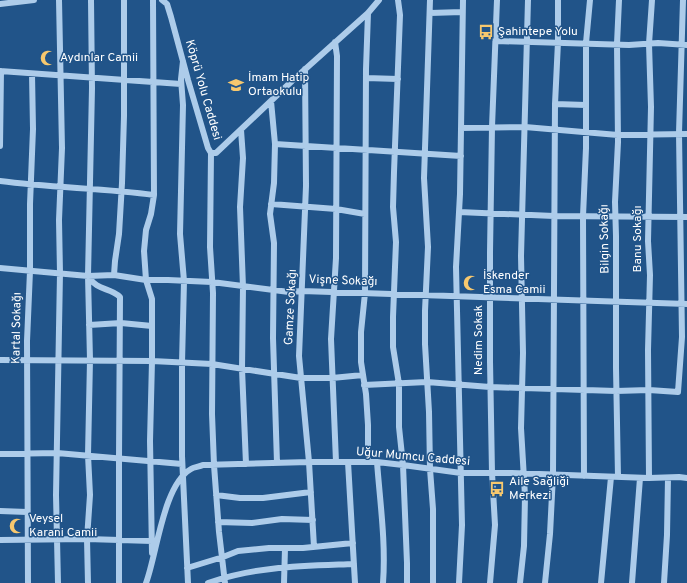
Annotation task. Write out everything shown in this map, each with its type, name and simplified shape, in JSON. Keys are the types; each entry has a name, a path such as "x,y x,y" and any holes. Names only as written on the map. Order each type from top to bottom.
{"street":[{"path":"0,4 34,0"},
{"path":"58,583 57,453 60,273 59,220 62,148 59,0"},
{"path":"88,583 87,539 90,495 88,455 90,360 88,276 91,189 91,0"},
{"path":"114,275 122,191 124,0"},
{"path":"153,0 154,195 151,214 146,230 144,251 146,280 152,299 150,460 153,560"},
{"name":"Köprü Yolu Caddesi","path":"162,0 167,4 172,17 183,61 208,148 211,153 216,153 305,69 368,13 378,0"},
{"path":"398,0 400,15 393,207 396,242 393,347 399,384 399,427 403,465 407,583"},
{"path":"430,0 424,178 428,247 425,344 433,509 433,583"},
{"path":"459,583 462,524 460,384 456,267 461,156 463,0"},
{"name":"Nedim Sokak","path":"490,583 495,525 490,387 490,297 492,127 497,0"},
{"path":"520,583 524,546 524,474 521,428 524,353 521,256 528,0"},
{"path":"545,583 550,534 552,475 555,104 558,42 558,0"},
{"path":"584,476 583,216 586,131 586,43 590,0"},
{"name":"Bilgin Sokağı","path":"602,583 615,477 615,202 618,135 619,0"},
{"name":"Banu Sokağı","path":"649,478 648,350 651,107 649,44 652,0"},
{"path":"364,385 427,382 490,387 616,391 649,390 678,392 684,304 684,217 679,133 684,44 683,0"},
{"path":"430,13 462,12"},
{"path":"368,13 365,150 365,293 361,332 361,362 368,425 368,462"},
{"path":"496,41 684,44"},
{"path":"335,42 337,56 336,258 330,339 336,462"},
{"path":"183,61 181,84 183,105 180,234 184,281 182,464 188,583"},
{"name":"Gamze Sokağı","path":"305,69 305,207 299,356 309,462 314,546"},
{"path":"0,146 0,71 181,84"},
{"name":"Kartal Sokağı","path":"28,583 27,341 33,129 32,74"},
{"path":"366,78 398,79"},
{"path":"272,101 275,144 274,183 270,214 274,243 273,338 277,463"},
{"path":"555,104 586,105"},
{"path":"461,128 525,127 586,131 618,135 650,136 679,133 687,134"},
{"path":"241,130 244,158 240,207 243,287 242,369 246,464"},
{"path":"275,144 461,156"},
{"path":"211,153 210,247 212,282 212,414 218,522 225,580"},
{"path":"0,181 61,188 122,191 154,195"},
{"path":"271,204 336,209 365,214"},
{"path":"459,212 522,216 684,217"},
{"name":"Vişne Sokağı","path":"0,268 88,276 114,275 146,280 212,282 289,292 302,291 684,304"},
{"path":"88,276 93,283 101,288 116,293 120,297 121,323 118,458 119,583"},
{"path":"89,325 121,323 152,326"},
{"path":"0,360 152,361 212,364 301,378 332,378 363,375"},
{"path":"0,454 57,453 182,464"},
{"path":"348,462 355,583"},
{"path":"377,462 385,562 383,583"},
{"name":"Uğur Mumcu Caddesi","path":"146,583 173,489 183,476 191,469 203,465 377,462 461,473 687,478"},
{"path":"632,583 640,478"},
{"path":"664,583 668,478"},
{"path":"216,495 240,498 263,498 311,492"},
{"path":"0,511 27,512"},
{"path":"218,522 252,523 282,519 313,520"},
{"path":"0,540 152,540"},
{"path":"187,568 223,558 238,551 353,543"},
{"path":"284,583 285,548"},
{"path":"208,583 225,580 248,571 284,567 354,564"}],"place":[{"name":"Şahintepe Yolu","path":"486,32"},
{"name":"Aydınlar Camii","path":"48,58"},
{"name":"İmam Hatip Ortaokulu","path":"236,85"},
{"name":"İskender Esma Camii","path":"471,283"},
{"name":"Aile Sağliği Merkezi","path":"497,489"},
{"name":"Veysel Karani Camii","path":"17,526"}]}
